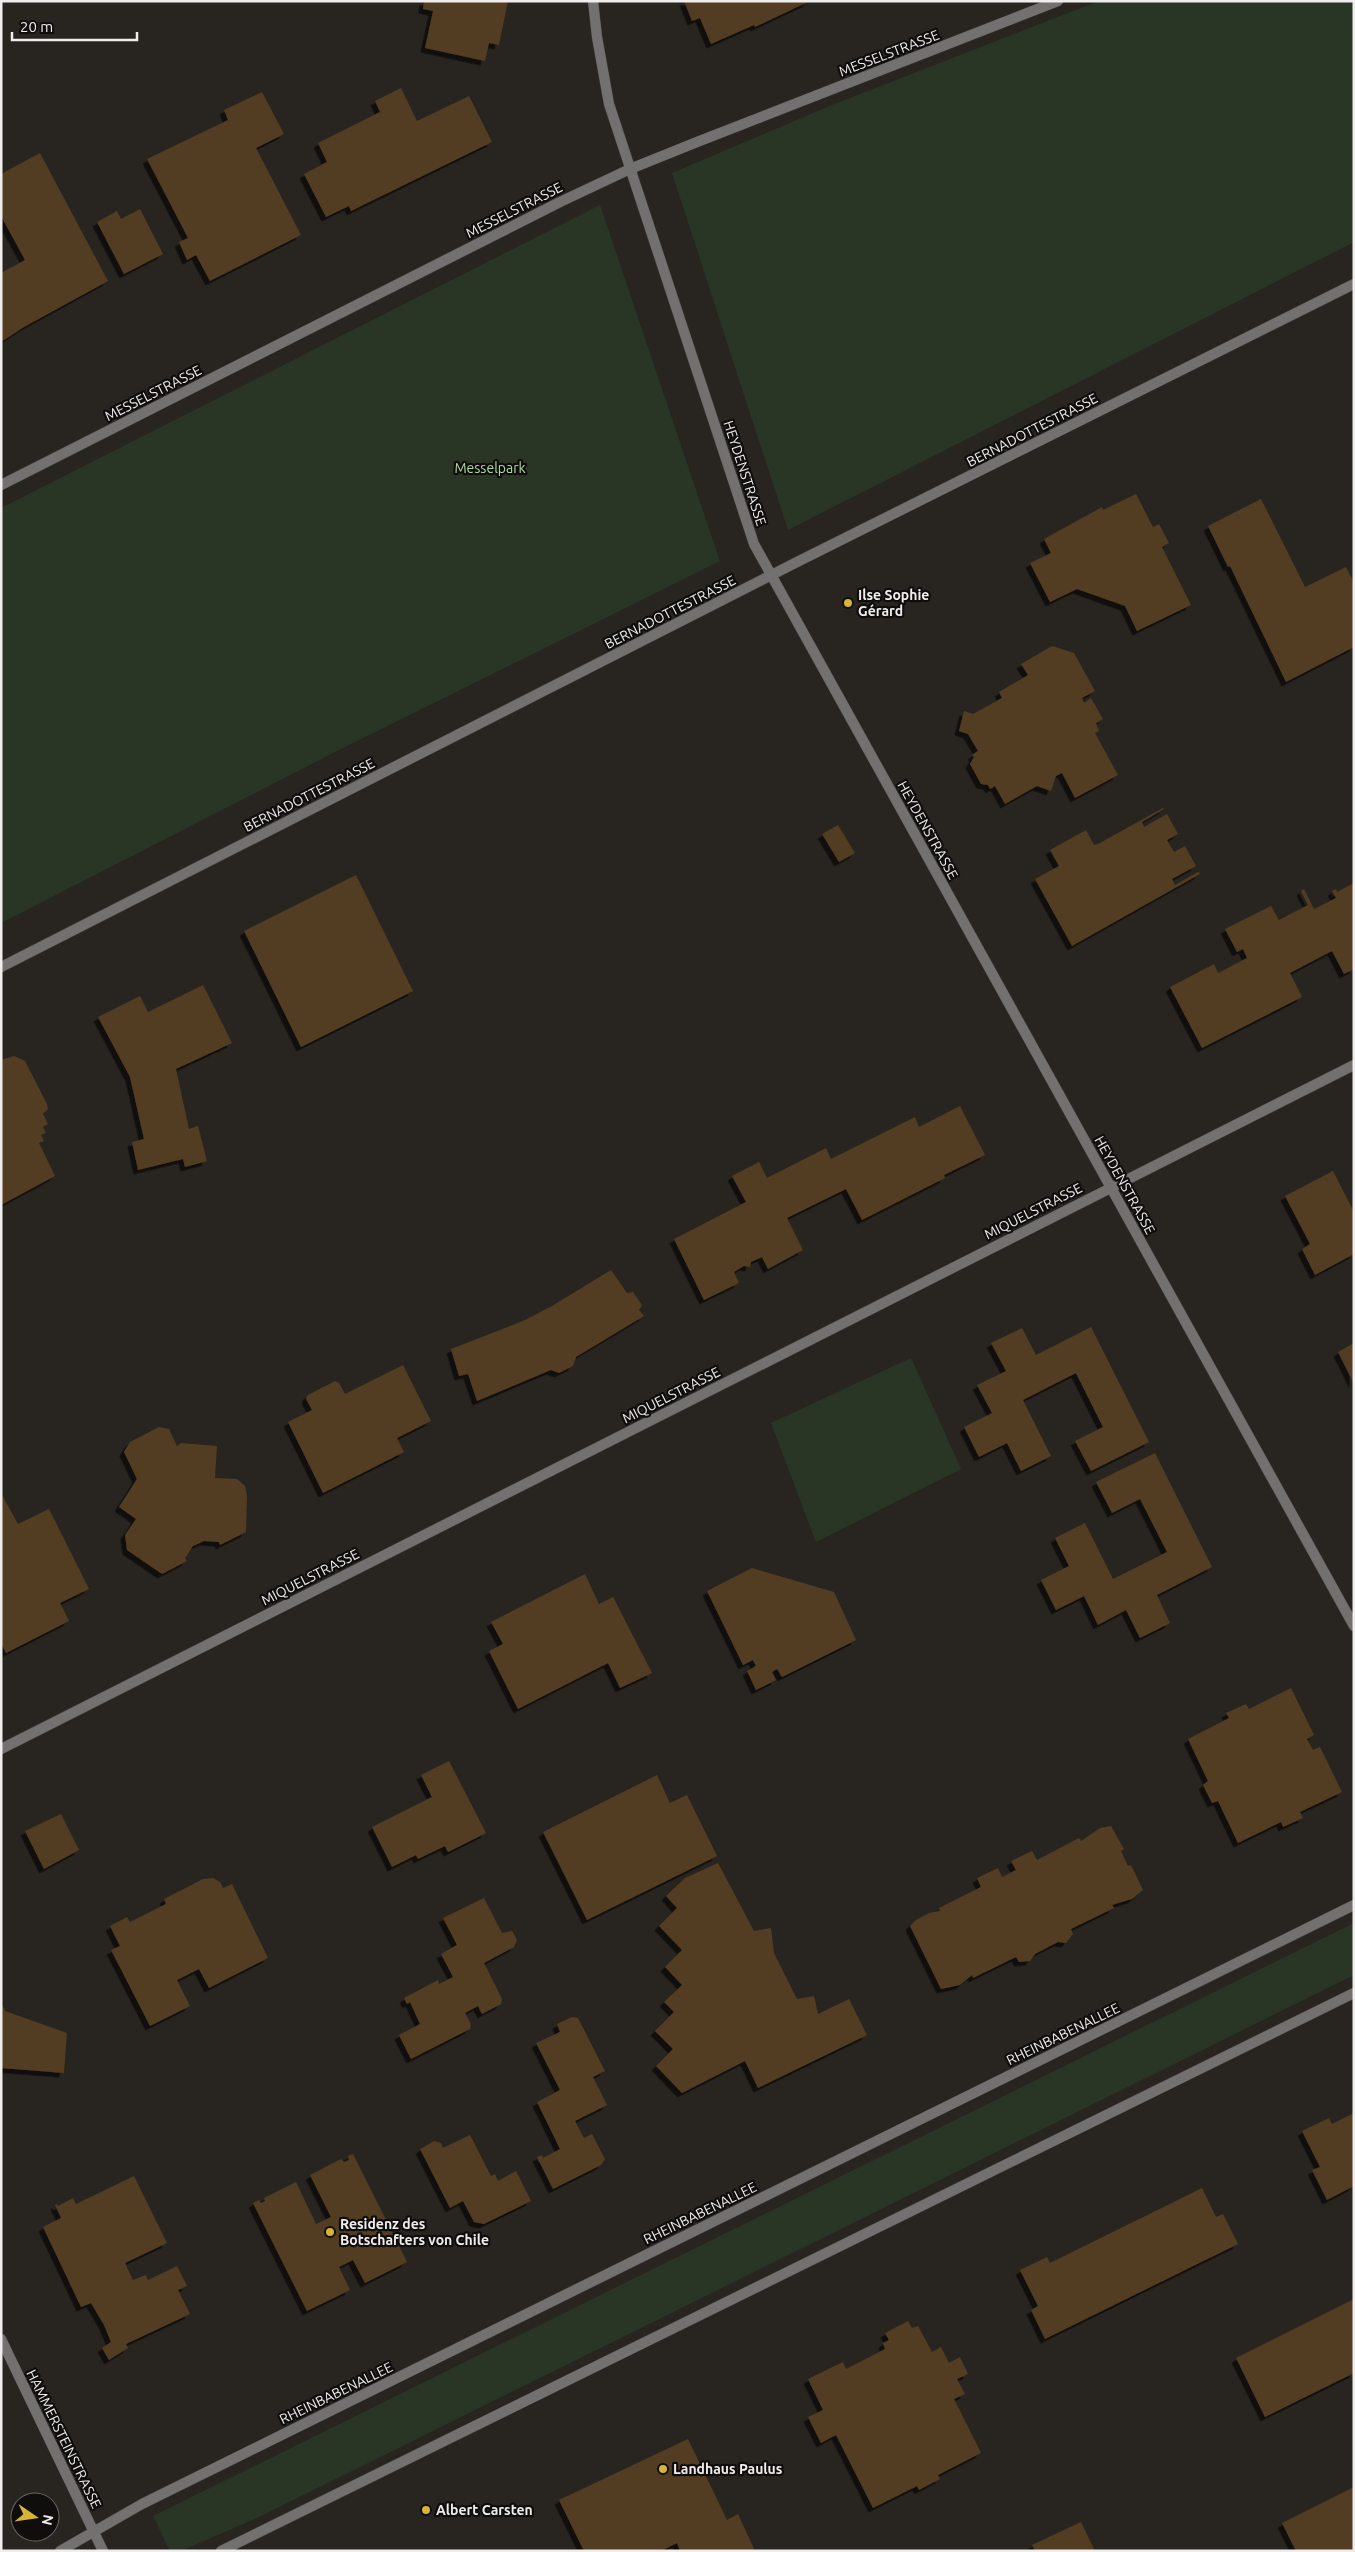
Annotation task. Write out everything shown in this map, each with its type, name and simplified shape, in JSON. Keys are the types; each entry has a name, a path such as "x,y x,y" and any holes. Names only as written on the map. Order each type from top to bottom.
{"street":[{"name":"HEYDENSTRASSE","path":"593,1 597,37 609,104 754,544 1354,1626"},
{"name":"MESSELSTRASSE","path":"1,485 560,202 630,169 1058,1"},
{"name":"BERNADOTTESTRASSE","path":"1,967 771,575 1354,284"},
{"name":"MIQUELSTRASSE","path":"1,1749 1354,1065"},
{"name":"RHEINBABENALLEE","path":"60,2551 142,2504 1354,1905"},
{"path":"221,2551 1354,1993"},
{"name":"HAMMERSTEINSTRASSE","path":"1,2339 103,2551"}],"green space":[{"path":"1099,1 1354,1 1354,242 788,530 672,173 832,105"},
{"name":"Messelpark","path":"600,205 720,561 339,750 1,923 1,508"},
{"path":"911,1358 961,1469 816,1542 771,1423"},
{"path":"1354,1923 1354,1975 261,2516 181,2551 170,2551 153,2516"}],"building":[{"path":"424,1 508,1 499,45 489,43 485,61 425,48 433,11 423,9"},
{"path":"684,1 810,1 755,27 754,25 711,44 700,18 692,21"},
{"path":"401,88 417,121 469,96 492,142 351,211 349,206 326,217 304,174 327,162 318,143 380,112 375,101"},
{"path":"262,92 284,134 256,148 301,235 210,281 196,255 187,260 179,242 188,238 147,159 228,120 224,110"},
{"path":"40,153 108,281 24,327 1,342 1,273 25,260 1,216 1,174"},
{"path":"140,209 163,254 124,274 97,222 117,211 121,219"},
{"path":"1136,494 1153,527 1159,524 1169,543 1162,547 1191,605 1137,631 1125,606 1077,589 1050,602 1030,563 1051,553 1044,539 1102,507 1103,510"},
{"path":"1261,499 1305,587 1346,567 1354,583 1354,647 1286,682 1230,566 1228,567 1208,526"},
{"path":"1052,646 1074,653 1095,691 1082,698 1084,703 1091,698 1103,719 1096,723 1099,731 1095,733 1118,775 1075,798 1062,773 1056,776 1051,791 1037,786 1005,804 995,786 990,789 988,785 981,784 970,764 974,757 972,755 978,751 968,734 959,731 964,711 973,714 1002,698 999,692 1028,675 1021,664"},
{"path":"1163,808 1142,822 1144,827 1167,814 1178,834 1167,840 1174,852 1185,846 1196,866 1172,879 1175,885 1198,872 1200,874 1072,946 1035,879 1059,866 1050,850 1086,830 1094,845 1098,844"},
{"path":"838,825 855,853 839,862 822,834"},
{"path":"356,875 413,991 301,1047 244,931"},
{"path":"1354,883 1354,969 1344,974 1332,951 1290,973 1302,997 1202,1048 1170,987 1214,964 1218,973 1247,958 1243,949 1237,952 1225,929 1271,906 1279,920 1308,905 1301,891 1304,889 1314,909 1336,898 1332,891 1336,889 1337,892"},
{"path":"203,985 232,1043 176,1069 189,1129 198,1126 207,1161 185,1167 183,1159 138,1170 132,1142 144,1139 130,1077 98,1017 140,996 148,1012"},
{"path":"14,1056 25,1061 47,1104 48,1109 43,1114 48,1124 43,1127 46,1133 41,1135 44,1141 39,1143 55,1176 1,1205 1,1060"},
{"path":"960,1106 985,1155 944,1175 945,1178 862,1220 846,1189 787,1218 803,1250 768,1269 762,1257 751,1262 750,1267 744,1266 734,1272 739,1283 704,1300 674,1239 746,1202 732,1176 759,1162 767,1178 826,1148 831,1159 915,1117 919,1127"},
{"path":"1333,1171 1354,1212 1354,1254 1315,1275 1302,1249 1310,1244 1285,1196"},
{"path":"611,1270 627,1293 633,1292 642,1305 639,1310 644,1316 576,1357 573,1366 559,1373 551,1370 477,1401 468,1374 459,1376 451,1349 523,1321 552,1306"},
{"path":"1091,1327 1149,1442 1091,1471 1075,1441 1103,1427 1076,1373 1023,1400 1051,1456 1021,1471 1007,1443 979,1457 964,1427 992,1413 977,1385 1006,1371 991,1343 1022,1328 1036,1355"},
{"path":"1354,1343 1354,1384 1338,1352"},
{"path":"403,1365 431,1421 397,1438 404,1452 323,1493 288,1422 312,1410 306,1399 308,1395 335,1381 339,1383 345,1394"},
{"path":"159,1427 169,1429 177,1446 181,1443 217,1446 215,1478 237,1479 245,1486 247,1496 246,1532 220,1545 219,1542 204,1541 193,1546 185,1558 187,1561 162,1574 127,1550 125,1535 136,1519 119,1507 137,1479 124,1452 130,1442"},
{"path":"1155,1453 1212,1567 1157,1595 1170,1623 1140,1638 1126,1610 1098,1625 1084,1596 1056,1610 1041,1580 1069,1566 1055,1538 1085,1523 1113,1579 1167,1552 1140,1499 1112,1513 1096,1482"},
{"path":"1,1493 18,1524 49,1509 89,1589 60,1603 69,1621 6,1653 1,1643"},
{"path":"752,1568 834,1592 856,1640 782,1677 777,1669 772,1672 776,1680 756,1690 747,1671 756,1666 753,1660 743,1665 707,1591"},
{"path":"585,1574 599,1604 613,1597 652,1673 620,1688 608,1663 518,1709 489,1651 503,1644 491,1622"},
{"path":"1291,1688 1314,1735 1307,1739 1313,1750 1320,1747 1342,1792 1300,1812 1303,1818 1283,1827 1281,1822 1238,1843 1218,1801 1212,1803 1203,1785 1208,1781 1188,1739 1229,1718 1226,1713 1246,1704 1249,1709"},
{"path":"449,1761 486,1833 448,1852 445,1846 418,1859 416,1855 392,1867 372,1827 432,1797 421,1775"},
{"path":"657,1775 670,1803 687,1795 717,1856 587,1920 543,1832"},
{"path":"61,1814 79,1850 44,1869 25,1831"},
{"path":"1111,1826 1124,1849 1121,1851 1128,1866 1131,1865 1143,1890 1132,1899 1112,1905 1114,1908 1071,1929 1073,1934 1066,1943 1058,1942 1035,1954 1030,1961 1019,1962 1016,1957 973,1978 972,1975 960,1985 941,1989 910,1926 916,1920 929,1913 940,1911 939,1908 981,1887 977,1878 998,1868 1002,1877 1016,1870 1011,1861 1032,1851 1037,1860 1079,1838 1081,1841 1100,1828"},
{"path":"718,1863 754,1931 771,1928 774,1953 797,1999 814,1996 818,2014 849,1999 867,2035 758,2088 745,2061 682,2093 656,2066 673,2049 655,2031 674,2012 664,2002 682,1985 665,1967 682,1950 659,1926 677,1908 666,1896 685,1878"},
{"path":"213,1878 220,1882 223,1888 232,1884 268,1958 209,1988 199,1969 177,1980 190,2006 150,2026 111,1950 120,1946 110,1926 127,1917 130,1922 166,1904 164,1899 203,1879"},
{"path":"484,1898 502,1933 512,1931 517,1940 514,1947 484,1963 502,1999 501,2004 482,2014 478,2006 465,2013 471,2024 470,2029 411,2059 399,2035 420,2024 410,2002 407,2004 404,1998 438,1980 439,1984 453,1977 441,1954 457,1945 443,1918"},
{"path":"1,2003 5,2011 67,2033 64,2073 1,2068"},
{"path":"572,2017 578,2018 605,2071 593,2077 607,2105 575,2121 584,2138 592,2134 605,2159 601,2165 553,2189 537,2157 542,2155 543,2158 560,2149 537,2102 560,2090 536,2043 560,2032 557,2024"},
{"path":"1354,2113 1354,2186 1327,2200 1312,2170 1320,2167 1302,2131 1329,2118 1332,2124"},
{"path":"470,2135 491,2176 495,2174 498,2181 516,2171 531,2201 484,2224 474,2222 463,2201 450,2208 420,2149 434,2141 441,2143 443,2148"},
{"path":"353,2154 407,2262 365,2283 353,2260 339,2267 350,2290 307,2311 253,2203 259,2200 261,2203 265,2201 264,2198 296,2182 316,2224 331,2217 310,2175 341,2159 344,2162 349,2160 348,2156"},
{"path":"134,2176 167,2243 125,2263 133,2280 146,2275 148,2280 177,2266 187,2286 178,2290 190,2314 126,2344 128,2348 109,2360 102,2348 111,2342 104,2325 91,2303 81,2307 43,2227 61,2218 55,2205 57,2204 58,2206 73,2198 76,2204"},
{"path":"1202,2188 1216,2217 1223,2214 1238,2244 1045,2339 1031,2310 1038,2306 1020,2270 1047,2257 1050,2263"},
{"path":"1354,2299 1354,2373 1265,2417 1236,2358"},
{"path":"908,2321 912,2328 918,2326 932,2352 941,2347 949,2363 960,2357 968,2374 957,2379 965,2394 954,2399 981,2453 938,2475 940,2479 919,2490 917,2486 873,2508 836,2435 821,2443 808,2417 823,2410 808,2379 843,2362 846,2369 885,2349 883,2343 889,2340 885,2333"},
{"name":"Landhaus Paulus","path":"688,2439 727,2520 738,2514 755,2551 680,2551 677,2543 661,2551 584,2551 559,2500"},
{"path":"1354,2487 1354,2551 1296,2551 1282,2523"},
{"path":"1081,2522 1095,2551 1035,2551 1032,2545"}],"place":[{"name":"Ilse Sophie Gérard","path":"848,603"},
{"name":"Residenz des Botschafters von Chile","path":"330,2232"},
{"name":"Landhaus Paulus","path":"663,2469"},
{"name":"Albert Carsten","path":"426,2510"}]}
